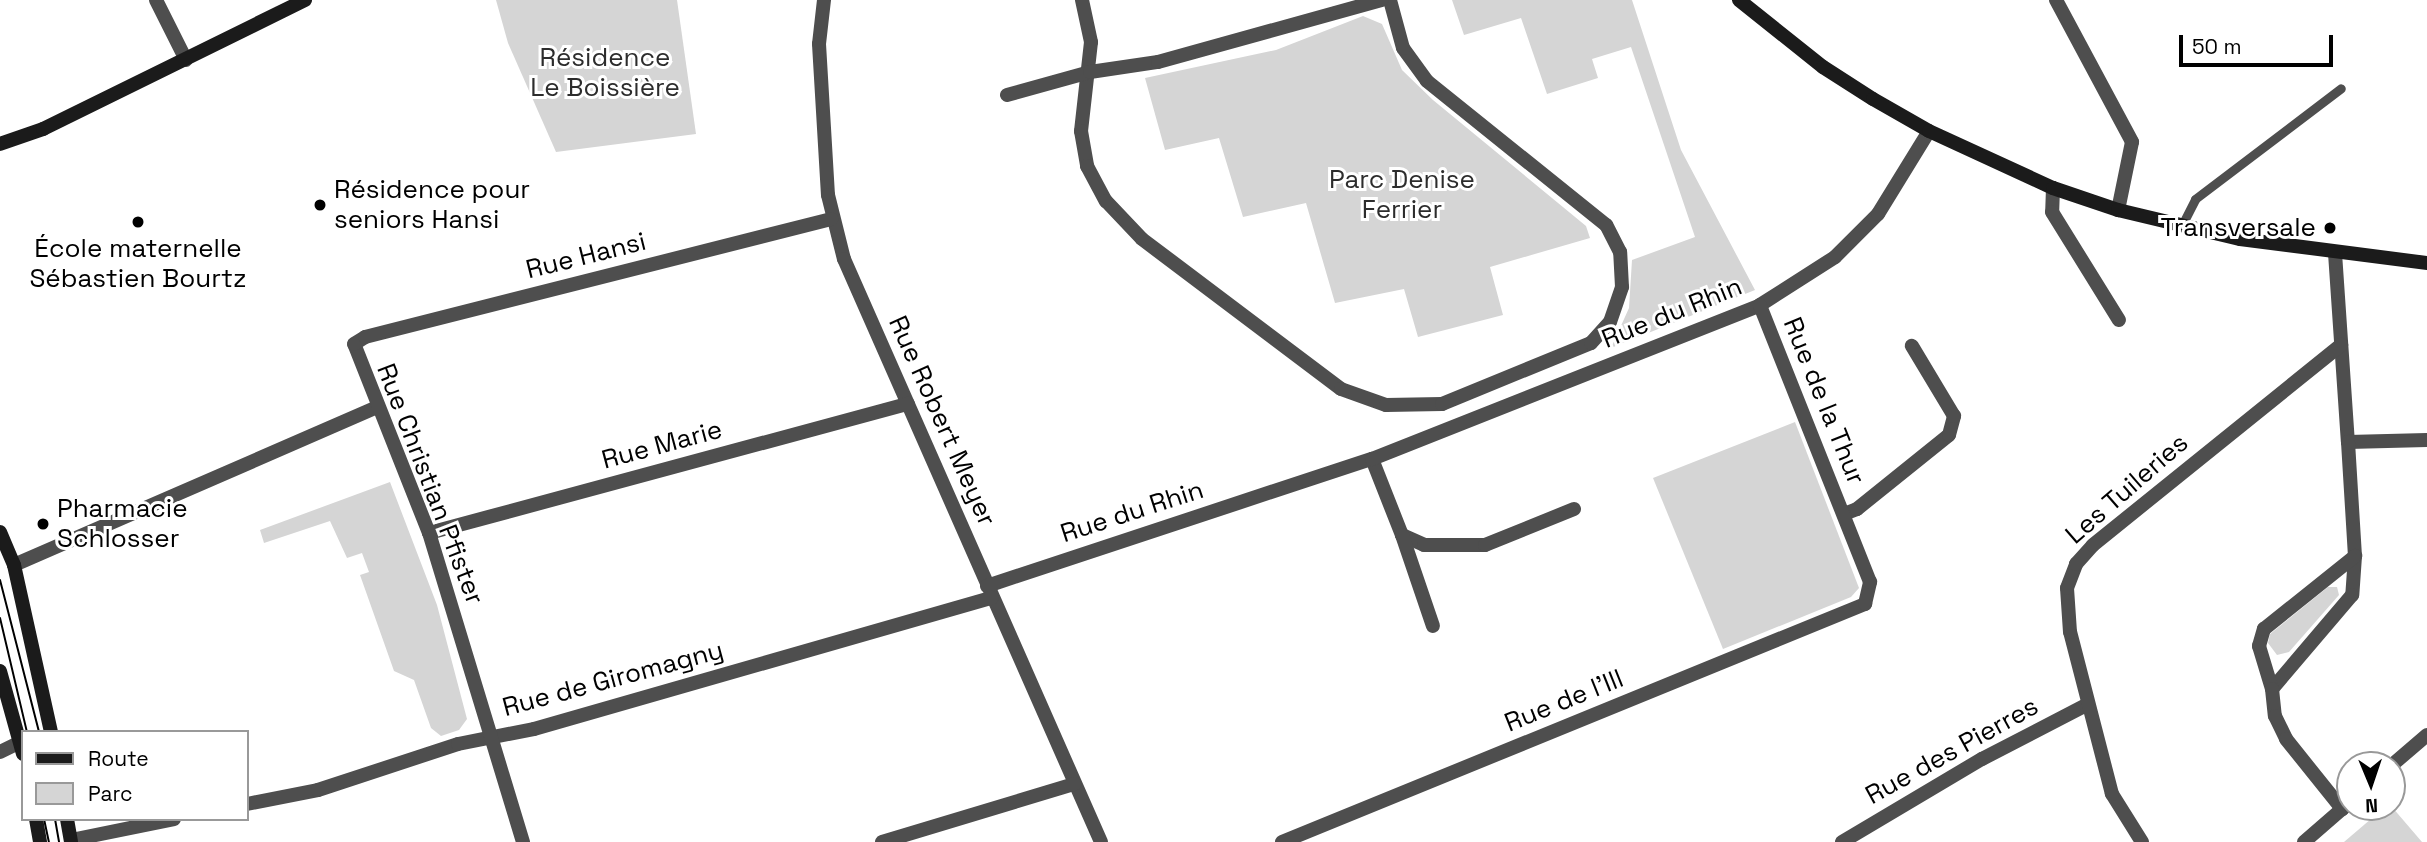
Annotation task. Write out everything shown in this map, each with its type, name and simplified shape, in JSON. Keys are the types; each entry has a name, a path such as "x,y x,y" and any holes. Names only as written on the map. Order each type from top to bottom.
{"main road":[{"path":"0,144 43,129 305,0"},
{"path":"1739,0 1823,67 1929,131 2053,188 2181,227 2335,253 2427,263"},
{"path":"0,532 14,565 48,730"},
{"path":"0,670 21,743"},
{"path":"36,821 40,842"},
{"path":"67,821 71,841"}],"street":[{"path":"156,0 186,60"},
{"name":"Rue Robert Meyer","path":"824,0 819,44 831,219 844,259 1101,842"},
{"path":"1082,0 1091,42 1090,72 1081,131 1087,166 1106,201 1142,239 1341,389 1386,405 1442,404 1591,343 1610,322 1622,287 1620,252 1606,225 1427,81 1403,48 1390,0"},
{"path":"1007,94 1090,72 1158,62 1382,0"},
{"path":"2056,0 2132,142 2118,210"},
{"name":"Rue du Rhin","path":"990,592 1372,459 1760,305 1835,257 1878,214 1929,131"},
{"path":"2053,188 2052,212 2119,320"},
{"name":"Rue Hansi","path":"354,344 379,333 831,219"},
{"path":"2272,689 2352,595 2355,556 2335,253"},
{"name":"Rue de la Thur","path":"1760,305 1870,582 1865,604"},
{"name":"Rue Christian Pfister","path":"354,344 429,533 523,842"},
{"name":"Les Tuileries","path":"2142,842 2112,794 2088,704 2066,608 2067,587 2076,564 2093,545 2341,345"},
{"name":"Rue de la Thur","path":"1844,514 1857,509 1949,435 1954,416 1912,346"},
{"name":"Rue Marie","path":"429,533 908,404"},
{"path":"14,565 378,407"},
{"path":"2348,442 2427,440"},
{"path":"1372,459 1402,535 1433,626"},
{"path":"1402,535 1424,545 1485,545 1574,509"},
{"path":"2336,794 2286,739 2275,716 2272,689 2259,646 2264,629 2355,556"},
{"name":"Rue de Giromagny","path":"248,804 318,790 458,744 492,737 990,592"},
{"name":"Rue de l'Ill","path":"1282,842 1865,604"},
{"name":"Rue des Pierres","path":"1842,842 1982,759 2088,704"},
{"path":"2406,753 2427,735"},
{"path":"0,752 21,746"},
{"path":"882,842 1074,784"},
{"path":"2304,842 2336,814"},
{"path":"71,841 165,821"}],"lane":[{"path":"2181,227 2195,199 2341,88"}],"green space":[{"name":"Résidence Le Boissière","path":"496,0 677,0 696,134 556,152 508,43"},
{"path":"1452,0 1632,0 1681,150 1755,290 1611,348 1629,308 1632,260 1695,237 1631,47 1592,59 1598,78 1547,94 1521,18 1464,35"},
{"name":"Parc Denise Ferrier","path":"1363,16 1382,24 1402,70 1433,100 1586,226 1590,238 1490,267 1503,315 1418,337 1404,289 1335,303 1306,203 1243,217 1219,138 1165,150 1145,78 1276,50"},
{"path":"1795,422 1859,588 1851,597 1723,649 1653,478"},
{"path":"390,482 437,605 467,719 459,730 441,736 431,728 414,680 394,671 360,575 369,572 362,553 347,558 330,521 264,543 260,530"},
{"path":"2328,587 2337,587 2339,595 2289,652 2277,655 2268,643 2270,634"},
{"path":"2369,821 2404,821 2422,842 2344,842"}],"tram line":[{"path":"0,580 38,730"},
{"path":"0,618 27,730"},
{"path":"44,821 49,842"},
{"path":"55,821 59,842"}],"place":[{"name":"Résidence pour seniors Hansi","path":"320,205"},
{"name":"École maternelle Sébastien Bourtz","path":"138,222"},
{"name":"Transversale","path":"2330,228"},
{"name":"Pharmacie Schlosser","path":"43,524"}]}
